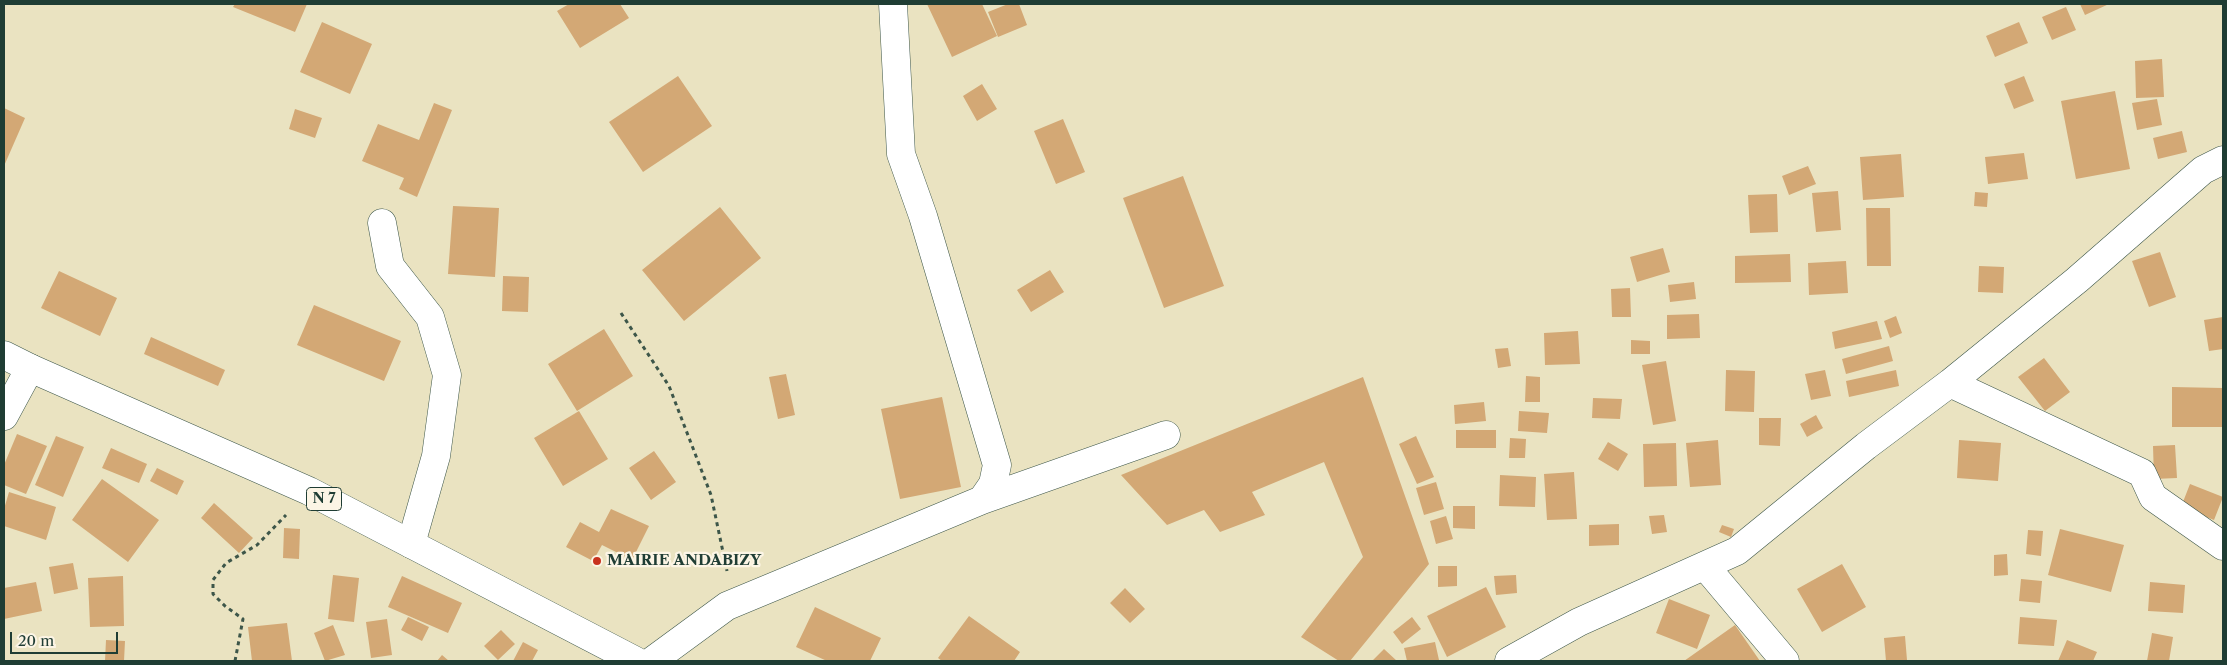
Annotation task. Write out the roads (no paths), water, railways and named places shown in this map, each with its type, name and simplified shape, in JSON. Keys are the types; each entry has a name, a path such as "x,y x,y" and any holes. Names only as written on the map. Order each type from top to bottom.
{"street":[{"path":"893,4 901,154 922,216 997,465 993,484 982,500"},
{"path":"1509,661 1579,622 1737,551 1866,446 1950,383 2077,280 2203,170 2223,160"},
{"path":"382,223 390,266 430,317 447,376 436,456 411,544"},
{"name":"N 7","path":"4,354 30,368 309,491 636,661"},
{"path":"4,416 30,368"},
{"path":"1950,383 2142,473 2153,497 2223,546"},
{"path":"652,661 727,606 982,500 1166,435"},
{"path":"1706,566 1785,661"}],"place":[{"name":"MAIRIE ANDABIZY","path":"597,561"}]}
